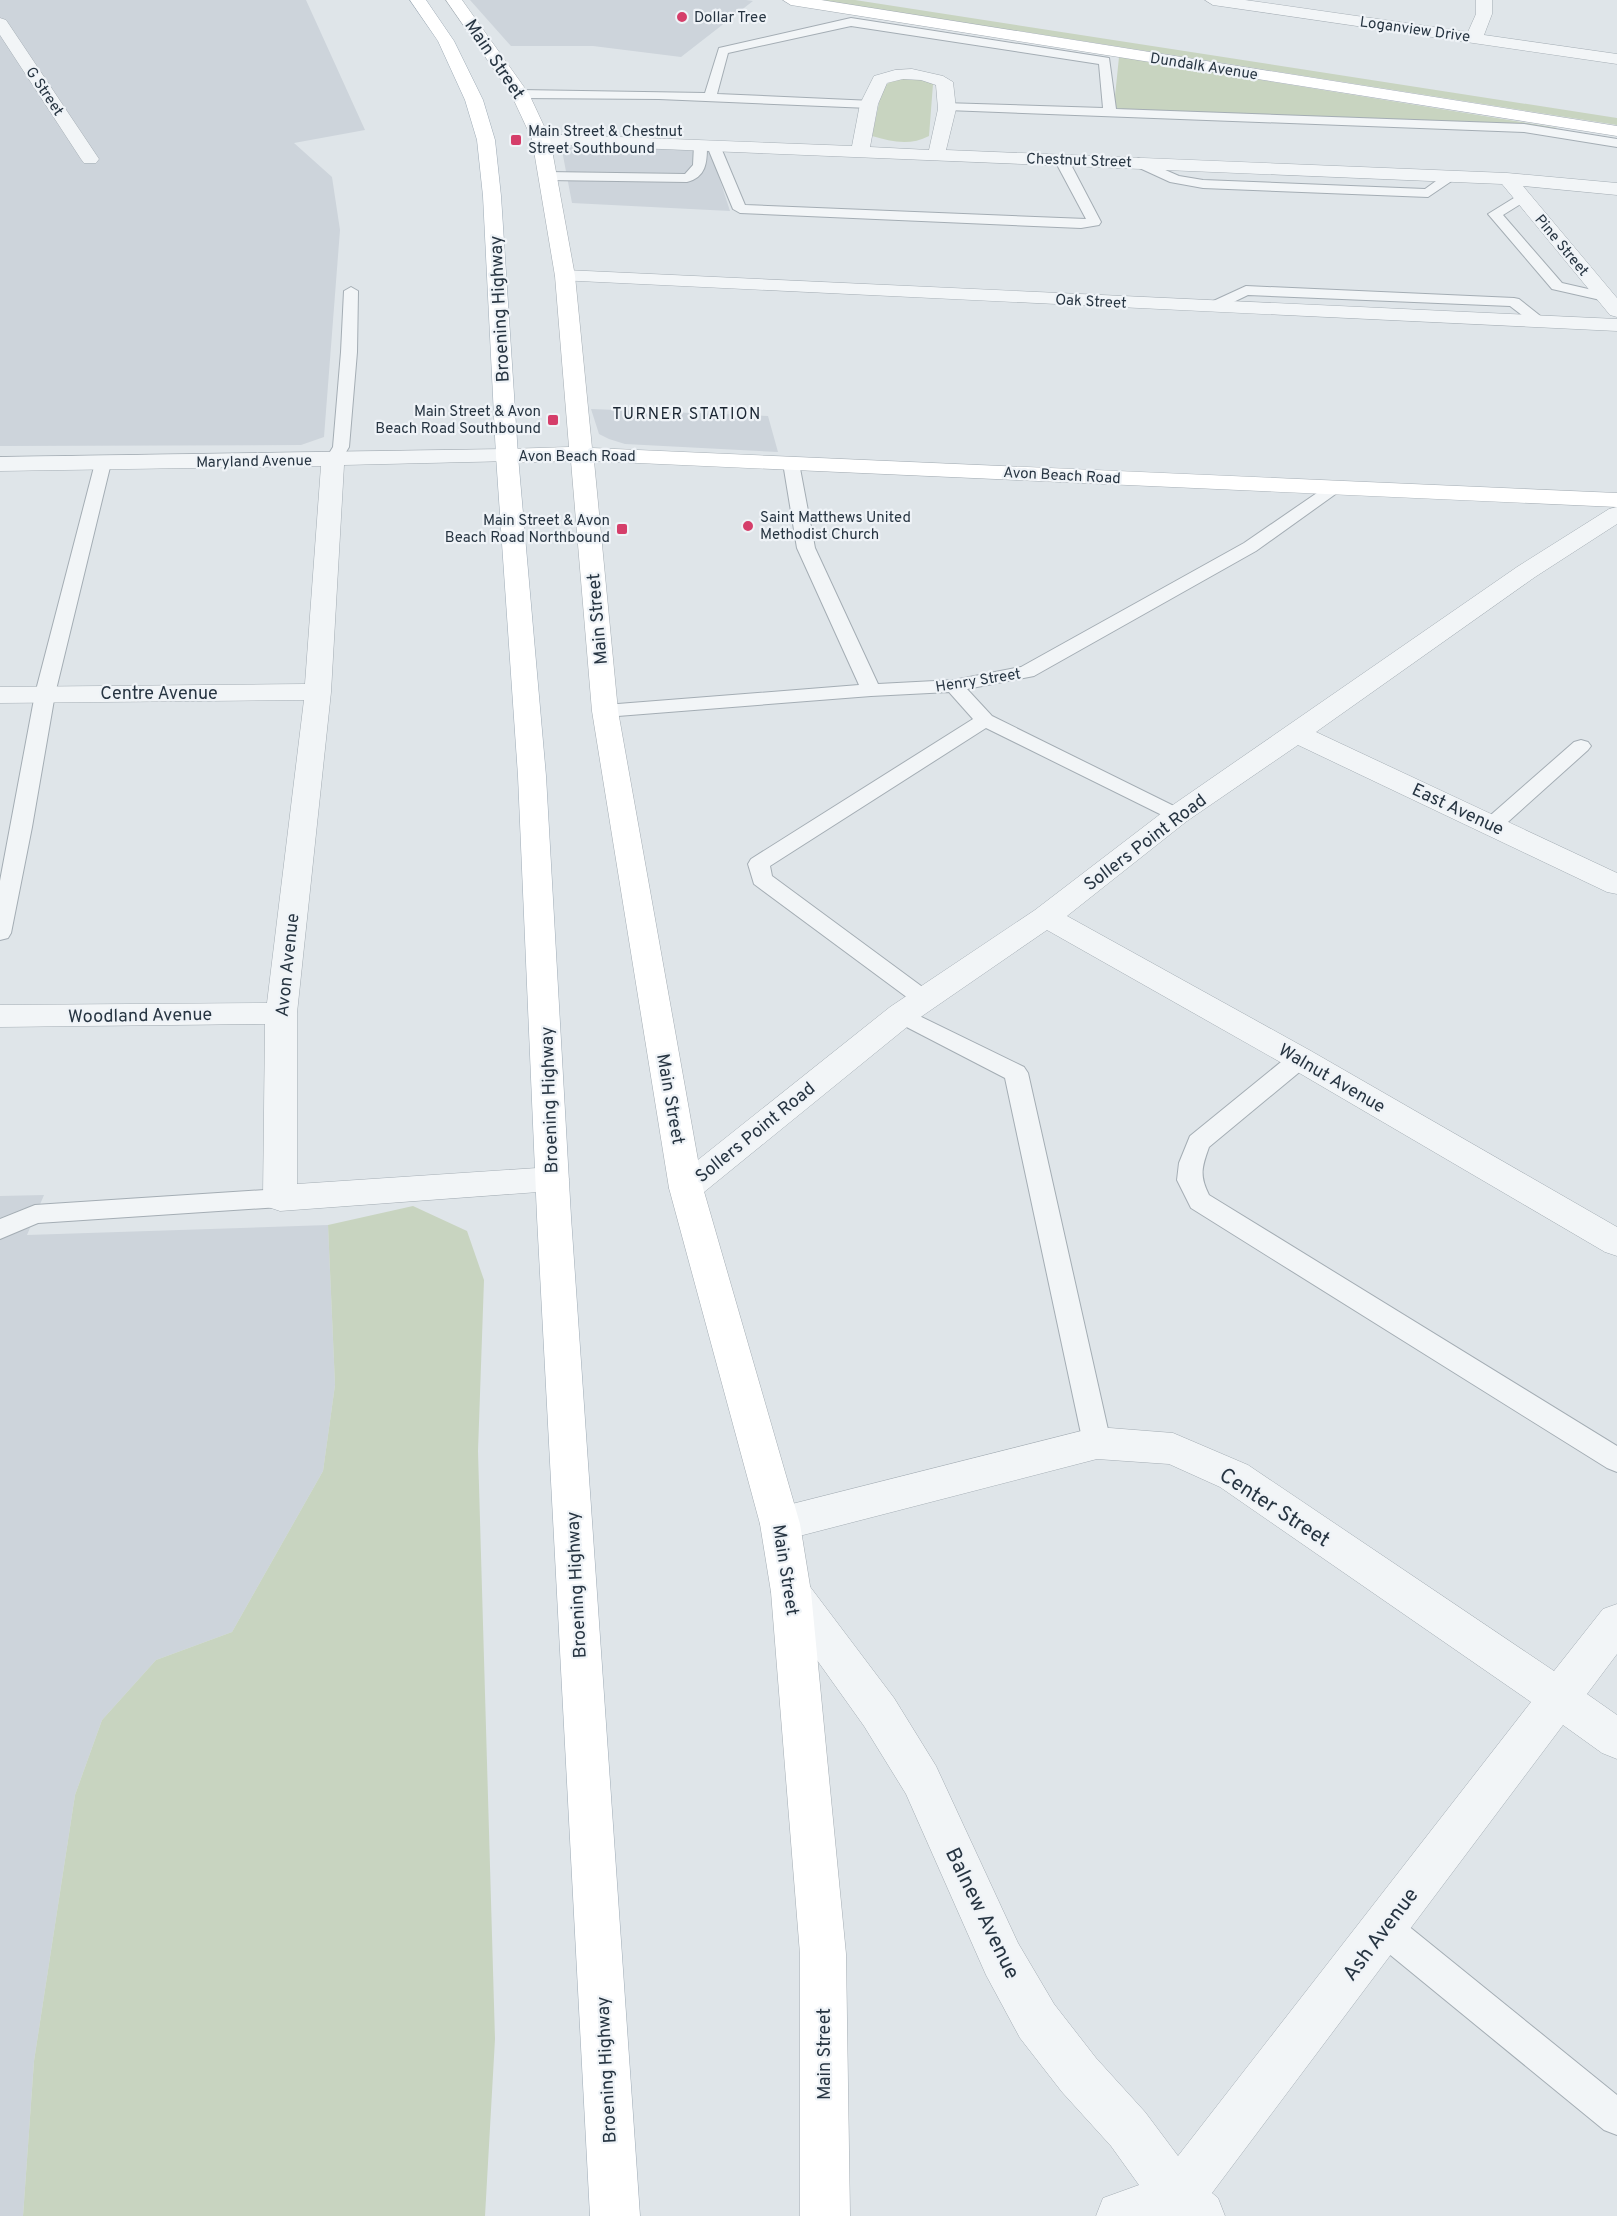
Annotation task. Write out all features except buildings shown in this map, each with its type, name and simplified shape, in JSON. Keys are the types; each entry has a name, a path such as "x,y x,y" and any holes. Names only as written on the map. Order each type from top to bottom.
{"main road":[{"name":"Broening Highway","path":"418,0 451,50 474,100 486,140 499,287 507,456 532,787 552,1179 615,2216"},
{"name":"Main Street","path":"454,0 520,94 541,139 565,276 605,711 686,1188 780,1524 791,1592 823,1954 825,2216"},
{"name":"Dundalk Avenue","path":"791,0 1617,131"},
{"name":"Dundalk Avenue","path":"888,0 1253,56"},
{"name":"Avon Beach Road","path":"507,456 582,454 1617,500"}],"street":[{"name":"Loganview Drive","path":"1213,0 1617,59"},
{"path":"1474,38 1484,14 1484,0"},
{"name":"G Street","path":"0,23 90,159"},
{"path":"860,151 869,104 873,92 884,78 920,75 944,82 948,92 936,155"},
{"name":"Chestnut Street","path":"541,139 1452,176 1617,189"},
{"name":"Pine Street","path":"1507,179 1611,304"},
{"name":"Oak Street","path":"565,276 1617,325"},
{"name":"Maryland Avenue","path":"0,464 507,456"},
{"name":"Avon Avenue","path":"280,1198 281,1013 318,692 333,460"},
{"name":"Sollers Point Road","path":"686,1188 913,1007 1046,917 1177,815 1298,734 1526,572 1617,514"},
{"name":"Centre Avenue","path":"0,695 318,692"},
{"name":"East Avenue","path":"1298,734 1617,885"},
{"name":"Walnut Avenue","path":"1046,917 1300,1059 1617,1244"},
{"name":"Woodland Avenue","path":"0,1016 281,1013"},
{"path":"280,1198 552,1179"},
{"name":"Center Street","path":"780,1524 1097,1443 1173,1449 1234,1476 1617,1740"},
{"name":"Balnew Avenue","path":"791,1592 879,1712 921,1780 1002,1959 1037,2021 1079,2075 1128,2129 1189,2206"},
{"name":"Ash Avenue","path":"1189,2206 1384,1928 1617,1622"},
{"path":"1121,2216 1189,2206"}],"lane":[{"path":"710,97 723,51 850,22 1105,61 1110,113"},
{"path":"520,94 710,97 869,104"},
{"path":"947,106 1524,128 1617,143"},
{"path":"708,146 740,210 1081,224 1094,222 1061,159"},
{"path":"547,176 693,177 708,146"},
{"path":"1522,197 1495,214 1557,286 1611,304"},
{"path":"333,460 341,447 349,352 351,291"},
{"path":"0,933 10,837 103,463"},
{"path":"791,463 807,548 871,690"},
{"name":"Henry Street","path":"605,711 871,690 954,686 1027,672 1250,547 1336,488"},
{"path":"954,686 985,720 1177,815"},
{"path":"985,720 759,864 762,879 913,1007 1016,1073 1097,1443"},
{"path":"1492,825 1581,746"},
{"path":"1300,1059 1199,1142 1191,1163 1189,1180 1200,1201 1617,1460"},
{"path":"0,1230 35,1215 280,1198"},
{"path":"1384,1928 1617,2117"}],"shaded area":[{"path":"0,0 306,0 365,130 294,143 332,177 340,230 324,437 301,445 0,446"},
{"path":"470,0 753,1 681,57 593,46 511,46"},
{"path":"573,143 710,149 730,211 572,203 561,145"},
{"path":"591,409 768,416 778,452 625,444 599,434"},
{"path":"44,1195 27,1235 328,1225 335,1385 323,1471 232,1632 156,1660 102,1720 75,1795 34,2061 23,2216 0,2216 0,1196"}],"green space":[{"path":"821,0 855,0 1617,118 1617,125"},
{"path":"1119,57 1558,128 1119,111 1114,106"},
{"path":"894,78 926,79 933,84 929,136 915,141 901,142 872,136 882,89"},
{"path":"413,1206 467,1231 484,1280 478,1451 495,2039 485,2216 23,2216 34,2061 75,1795 102,1720 156,1660 232,1632 323,1471 335,1385 328,1225"}],"place":[{"name":"Dollar Tree","path":"682,17"},
{"name":"Main Street & Chestnut Street Southbound","path":"516,140"},
{"name":"Main Street & Avon Beach Road Southbound","path":"553,420"},
{"name":"Saint Matthews United Methodist Church","path":"748,526"},
{"name":"Main Street & Avon Beach Road Northbound","path":"622,529"}],"district":[{"name":"TURNER STATION","path":"687,413"}]}
